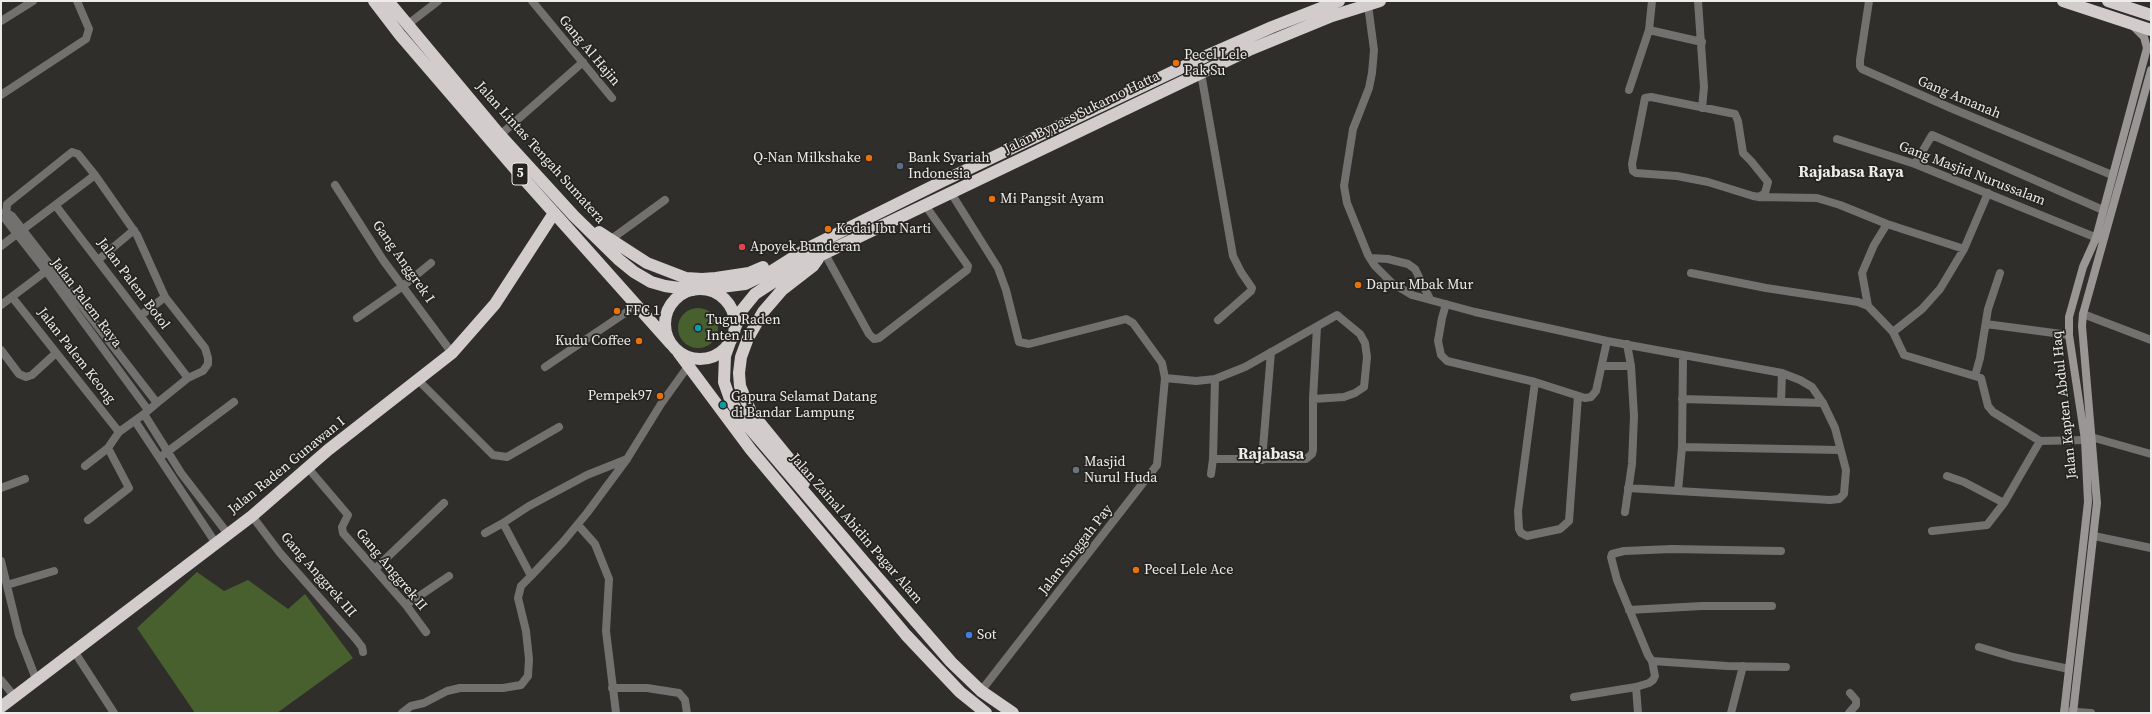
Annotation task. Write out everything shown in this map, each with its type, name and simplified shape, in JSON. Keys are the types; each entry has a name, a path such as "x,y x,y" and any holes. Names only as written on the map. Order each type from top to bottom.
{"highway":[{"name":"Jalan Lintas Tengah Sumatera","path":"374,1 400,35 554,213 638,305 674,348"},
{"name":"Jalan Lintas Tengah Sumatera","path":"388,1 500,135 574,216 634,272 651,282 665,286 699,289"},
{"name":"Jalan Bypass Sukarno Hatta","path":"699,289 745,284 770,272 808,248 943,181 1266,30 1339,1"},
{"name":"Jalan Bypass Sukarno Hatta","path":"733,334 742,310 755,294 798,266 1201,73 1332,16 1380,1"},
{"path":"2063,1 2151,30"},
{"path":"2108,1 2151,15"},
{"path":"1126,95 1131,106"},
{"path":"1103,105 1109,117"},
{"name":"Jalan Raden Gunawan I","path":"1,706 215,542 252,516 308,468 452,353 495,304 554,213"},
{"path":"574,216 647,263 664,271 681,276 702,279 749,273 808,248"},
{"path":"812,500 801,476 791,461 751,412 740,386 739,373 741,357 748,338 763,312 782,290 813,266 822,255"},
{"path":"699,289 716,293 726,300 734,316 733,334 719,353 709,357 696,358 674,348 666,328 668,311 678,297 699,289"},
{"name":"Jalan Zainal Abidin Pagar Alam","path":"733,334 725,356 723,371 724,382 730,399 742,419 951,662 981,691 1013,713"},
{"name":"Jalan Zainal Abidin Pagar Alam","path":"674,348 689,365 751,450 935,667 960,692 986,713"},
{"path":"778,483 789,474"}],"street":[{"path":"1,21 32,1"},
{"path":"1,95 86,39 89,29 77,1"},
{"path":"407,25 438,1"},
{"name":"Gang Al Hajin","path":"532,1 612,98"},
{"path":"1629,90 1649,30 1652,1"},
{"path":"1698,1 1704,87 1702,108"},
{"name":"Gang Amanah","path":"1869,1 1860,60 1860,66 1862,69 1953,109 2112,175"},
{"path":"1368,5 1374,50 1372,73 1369,88 1353,129 1344,186 1347,203 1370,258 1392,283 1412,294 1474,312 1607,341 1782,373 1812,387 1823,403 1834,428 1846,470 1846,488 1844,494 1839,499 1830,500 1628,488"},
{"path":"2134,10 2151,10"},
{"name":"Jalan Kapten Abdul Haq","path":"2119,147 2126,140 2129,131 2149,56 2144,37 2130,23"},
{"path":"1649,30 1702,42"},
{"name":"Jalan Kapten Abdul Haq","path":"2073,712 2097,503 2086,424 2069,336 2072,301 2083,267 2100,239 2103,210 2119,147 2149,56"},
{"path":"500,135 583,62"},
{"name":"Jalan Kapten Abdul Haq","path":"2086,424 2082,326 2083,314 2100,239 2129,149 2151,70"},
{"path":"1201,73 1233,256 1241,272 1252,288 1251,291 1218,320"},
{"path":"1759,197 1765,193 1768,182 1760,171 1742,153 1737,116 1735,114 1651,96 1644,98 1632,159 1633,171 1636,173 1677,176 1708,182 1759,197 1817,198 1840,204 1887,224 1964,249"},
{"path":"1915,164 1932,135 2103,210"},
{"name":"Gang Masjid Nurussalam","path":"1837,139 1915,164 2100,239"},
{"path":"2126,140 2129,149"},
{"name":"Jalan Palem Raya","path":"95,175 78,154 72,152 6,208 6,220 20,233 79,309 112,344 156,403"},
{"path":"1,246 56,206 95,175 143,245 165,297 205,348 208,358 206,368 199,375 188,378 119,432 108,448 85,466"},
{"name":"Gang Anggrek I","path":"335,185 383,260 452,353"},
{"name":"Jalan Singgah Pay","path":"951,193 998,268 1008,297 1018,339 1022,344 1029,344 1126,319 1133,322 1162,363 1165,378 1157,465 981,691"},
{"path":"1893,332 1922,309 1940,289 1964,249 1988,193"},
{"path":"610,240 665,200"},
{"path":"822,255 869,334 874,339 879,338 967,270 968,266 925,205"},
{"name":"Jalan Palem Botol","path":"56,206 188,378"},
{"path":"1868,306 1862,273 1874,245 1887,224"},
{"path":"98,260 134,230"},
{"name":"Jalan Palem Raya","path":"34,251 46,271 56,279"},
{"path":"1370,258 1388,259 1408,264 1415,269 1430,299"},
{"path":"357,318 403,286 431,263"},
{"path":"1,305 46,271"},
{"path":"1691,273 1868,306 1893,332 1904,355 1940,368 1975,376 1982,380 1987,401 1993,412 2040,441 2088,439 2151,454"},
{"path":"1975,376 1986,324 2000,273"},
{"name":"Jalan Palem Keong","path":"12,297 119,432"},
{"path":"140,316 165,297"},
{"path":"1446,304 1438,340 1441,355 1447,361 1535,382 1568,391 1585,398 1591,397 1596,391 1607,341"},
{"path":"545,367 638,305"},
{"name":"Jalan Palem Raya","path":"79,309 104,350 146,412 167,452 180,472 228,534"},
{"path":"2083,314 2151,340"},
{"path":"1165,378 1196,381 1215,379 1245,367 1337,315 1360,334 1365,343 1367,372 1364,387 1355,394 1344,397 1313,399"},
{"path":"1986,324 2069,336"},
{"path":"1212,459 1306,459 1312,454 1317,327"},
{"path":"104,350 112,344"},
{"path":"1625,512 1634,416 1627,344"},
{"path":"1,350 24,377 32,375 56,354"},
{"path":"1262,460 1271,352"},
{"path":"1678,491 1682,447 1683,355"},
{"path":"402,713 411,706 424,703 447,691 460,688 503,688 521,685 528,676 530,659 526,631 518,598 521,586 578,525 627,459 661,404 689,365"},
{"path":"1602,366 1630,366"},
{"path":"1781,402 1782,373"},
{"path":"1212,474 1215,379"},
{"path":"418,380 493,455 507,457 560,427"},
{"path":"1535,382 1518,511 1519,529 1521,533 1527,536 1560,529 1569,521 1578,396"},
{"path":"1682,399 1823,403"},
{"path":"159,457 234,402"},
{"path":"135,421 215,542"},
{"name":"Jalan Kapten Abdul Haq","path":"2064,712 2088,502 2088,439"},
{"path":"1932,530 1984,526 1990,521 2004,503 2040,441"},
{"path":"1682,447 1840,450"},
{"path":"88,520 129,488 108,448"},
{"path":"486,533 529,506 587,475 627,459"},
{"name":"Gang Anggrek II","path":"308,468 346,513 348,518 343,524 343,533 406,605 426,632"},
{"path":"1947,476 1964,482 2004,503"},
{"path":"1,488 25,480"},
{"path":"375,569 444,503"},
{"name":"Gang Anggrek III","path":"252,516 280,553 356,638 362,647 363,652"},
{"path":"503,523 530,576"},
{"path":"578,525 595,544 609,579 606,631 616,713"},
{"path":"2094,536 2151,548"},
{"path":"1574,698 1636,687 1653,680 1655,676 1652,661 1648,655 1617,580 1612,554 1630,551 1704,548 1781,551"},
{"path":"1,561 19,635 36,679"},
{"path":"2080,563 2091,565"},
{"path":"7,585 54,571"},
{"path":"406,605 449,576"},
{"path":"1630,610 1702,606 1772,606"},
{"path":"1979,647 2013,657 2069,669"},
{"path":"74,651 114,713"},
{"path":"1652,661 1786,667"},
{"path":"1731,713 1743,666"},
{"path":"1,680 14,696"},
{"path":"1636,687 1638,713"},
{"path":"612,688 647,688 679,694 685,700 687,713"},
{"path":"1849,713 1856,705 1856,700 1850,694"},
{"path":"2064,712 2091,713"}],"green space":[{"path":"694,308 702,308 709,311 715,317 718,328 715,339 709,345 702,348 694,348 687,345 681,339 678,332 678,324 681,317 687,311"},
{"path":"197,572 224,591 248,580 288,609 305,594 353,658 277,713 195,713 137,628"}],"place":[{"name":"Pecel Lele Pak Su","path":"1176,63"},
{"name":"Q-Nan Milkshake","path":"869,158"},
{"name":"Bank Syariah Indonesia","path":"900,166"},
{"name":"Mi Pangsit Ayam","path":"992,199"},
{"name":"Kedai Ibu Narti","path":"828,229"},
{"name":"Apoyek Bunderan","path":"742,247"},
{"name":"Dapur Mbak Mur","path":"1358,285"},
{"name":"FFC 1","path":"617,311"},
{"name":"Tugu Raden Inten II","path":"698,328"},
{"name":"Kudu Coffee","path":"639,341"},
{"name":"Pempek97","path":"660,396"},
{"name":"Gapura Selamat Datang di Bandar Lampung","path":"723,405"},
{"name":"Masjid Nurul Huda","path":"1076,470"},
{"name":"Pecel Lele Ace","path":"1136,570"},
{"name":"Sot","path":"969,635"}],"district":[{"name":"Rajabasa Raya","path":"1851,173"},
{"name":"Rajabasa","path":"1271,455"}]}
